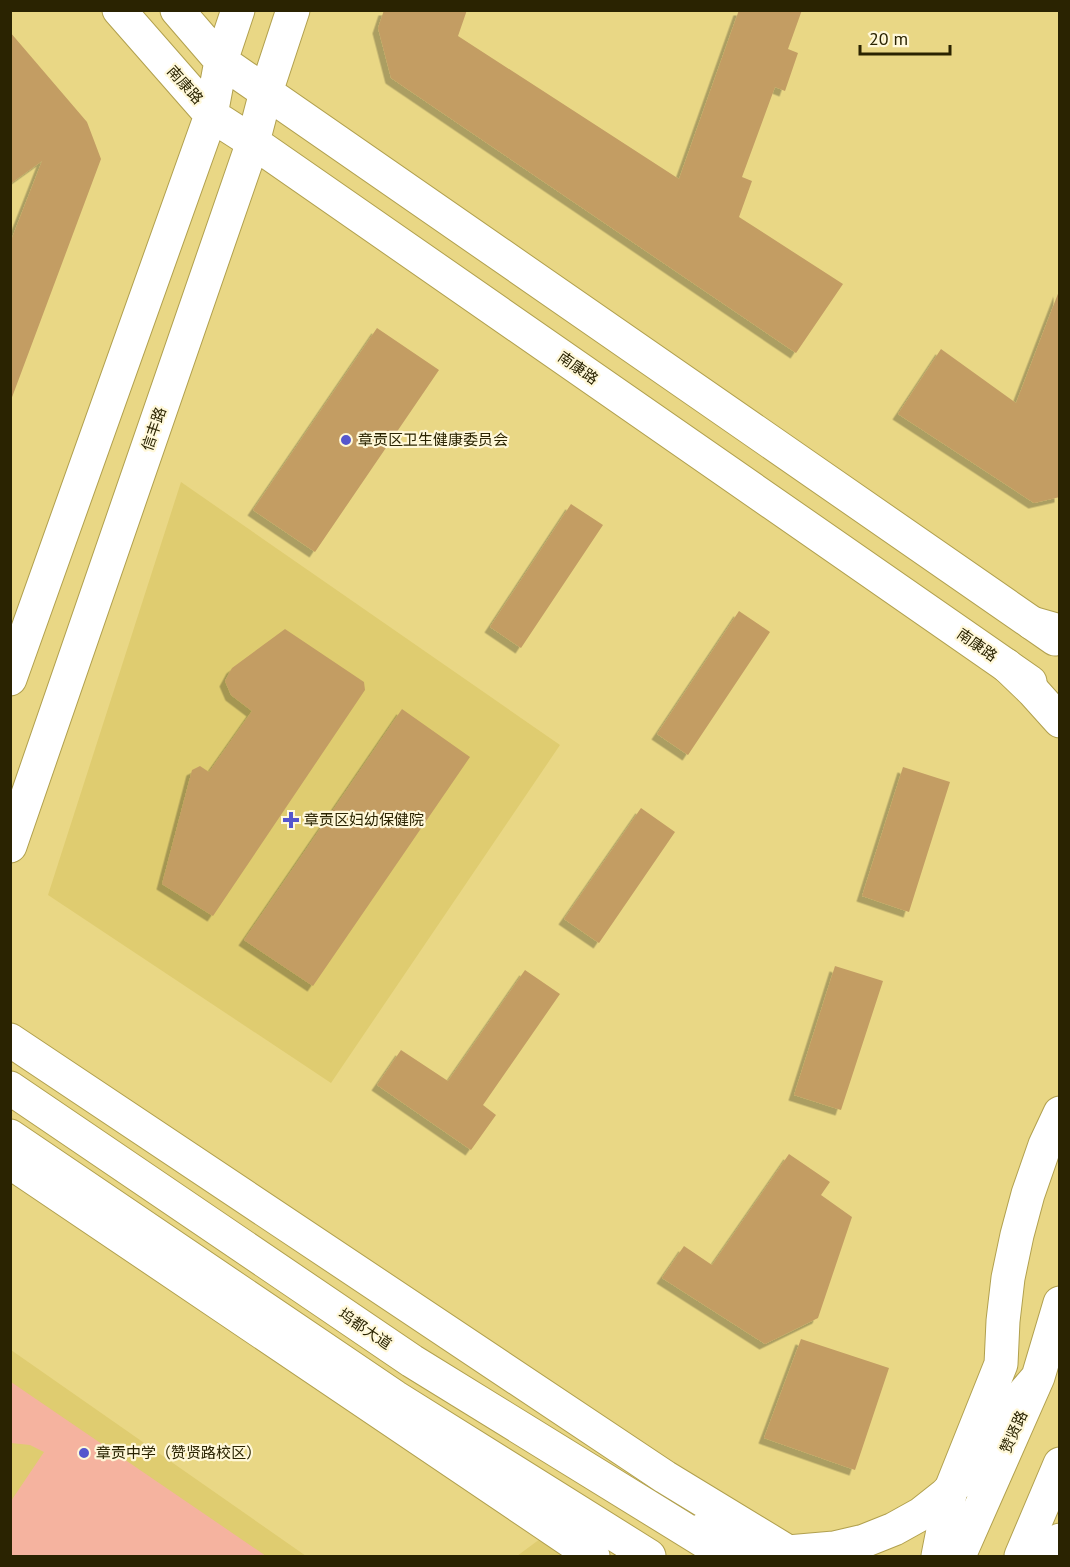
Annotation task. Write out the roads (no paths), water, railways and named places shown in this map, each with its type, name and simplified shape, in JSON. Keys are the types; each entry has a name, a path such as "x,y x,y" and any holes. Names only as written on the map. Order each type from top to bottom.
{"main road":[{"name":"南康路","path":"118,10 211,115 1059,702"},
{"path":"177,10 221,61 1046,627 1059,641"},
{"path":"10,679 211,115 221,61 238,10"},
{"name":"信丰路","path":"10,846 253,142 266,92 293,10"},
{"path":"1006,665 1059,721"},
{"path":"10,1040 665,1477 791,1554"},
{"name":"坞都大道","path":"10,1088 412,1361 728,1557"},
{"path":"938,1557 951,1490 1001,1364 1008,1278 1017,1235 1035,1174 1059,1113"},
{"path":"10,1136 395,1397 649,1557"},
{"path":"10,1162 593,1557"},
{"name":"赞贤路","path":"958,1557 1038,1377 1059,1304"},
{"path":"677,1524 712,1531 739,1542 791,1554 864,1541 894,1529 921,1514 951,1490 984,1449 999,1422 1038,1377"},
{"path":"1021,1557 1059,1464"},
{"path":"1059,1507 1059,1512"},
{"path":"1050,1557 1059,1540"}],"place":[{"name":"章贡区卫生健康委员会","path":"346,440"},
{"name":"章贡区妇幼保健院","path":"291,820"},
{"name":"章贡中学（赞贤路校区）","path":"84,1453"}]}
